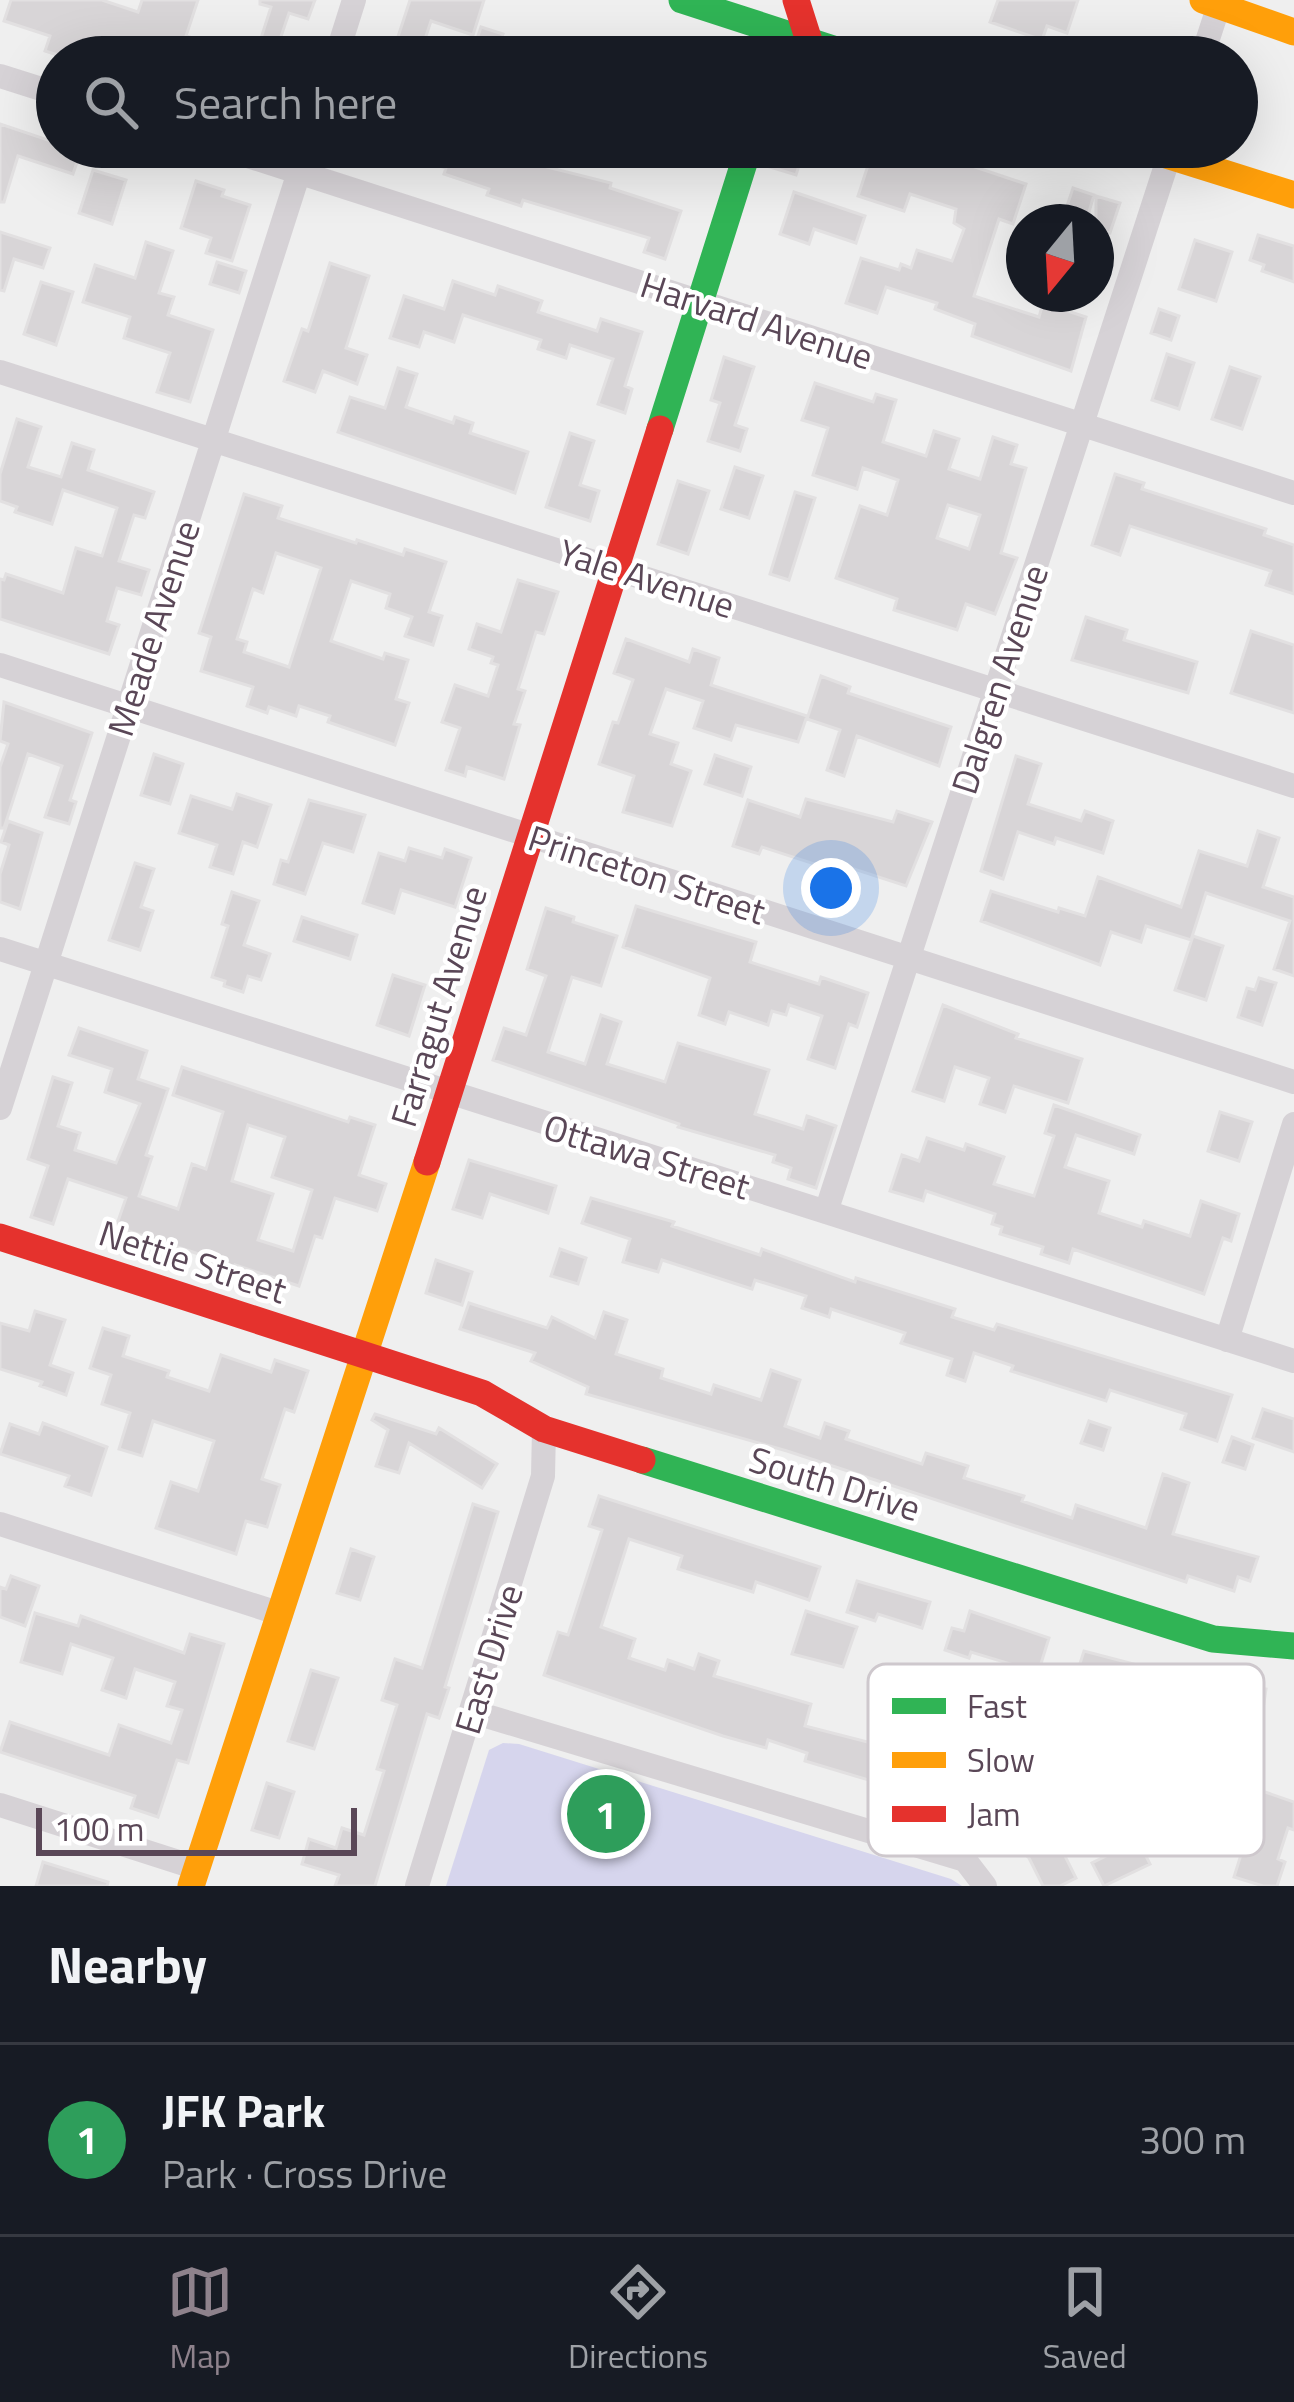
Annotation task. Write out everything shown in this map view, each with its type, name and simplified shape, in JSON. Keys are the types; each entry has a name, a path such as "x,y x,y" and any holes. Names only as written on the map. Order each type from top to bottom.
{"street":[{"path":"343,36 354,0"},
{"path":"682,0 766,36"},
{"path":"796,0 800,36"},
{"path":"1205,36 1210,4 1294,32"},
{"path":"0,76 36,87"},
{"name":"Harvard Avenue","path":"286,168 1294,493"},
{"name":"Meade Avenue","path":"0,1108 300,168"},
{"name":"Farragut Avenue","path":"194,1877 743,168"},
{"name":"Dalgren Avenue","path":"826,1212 1166,168"},
{"path":"1217,168 1294,195"},
{"name":"Yale Avenue","path":"0,372 1294,786"},
{"name":"Princeton Street","path":"0,665 1294,1082"},
{"name":"Ottawa Street","path":"0,949 1294,1361"},
{"path":"1227,1340 1294,1124"},
{"name":"Nettie Street","path":"0,1237 364,1353"},
{"name":"South Drive","path":"364,1353 482,1393 544,1429 1213,1639 1294,1646"},
{"name":"East Drive","path":"417,1886 543,1476 544,1429"},
{"path":"0,1524 281,1614"},
{"path":"473,1712 868,1831"},
{"path":"0,1805 194,1877"},
{"path":"952,1856 965,1860 986,1886"}],"shaded area":[{"path":"503,1743 519,1744 962,1886 446,1886 489,1750"}],"building":[{"path":"11,0 102,0 138,12 142,0 198,0 186,36 50,36 4,21"},
{"path":"260,0 315,0 308,19 289,13 281,36 262,36 271,7"},
{"path":"410,0 484,0 473,35 431,21 426,36 398,36"},
{"path":"998,0 1078,0 1067,33 1047,26 1043,36 1030,36 990,22"},
{"path":"481,27 503,34 502,36 478,36"},
{"path":"0,124 36,136 36,162 18,156 4,202 0,202"},
{"path":"446,168 551,168 611,183 610,188 681,211 665,259 644,252 649,238 523,200 521,206 444,174"},
{"path":"867,168 978,168 1026,184 1020,204 1006,204 1006,222 999,219 974,296 1006,306 1006,312 1039,317 1040,312 1071,312 1086,317 1071,371 972,336 975,324 935,309 937,303 886,287 877,313 846,303 861,258 899,270 901,264 911,268 917,250 952,261 964,229 954,223 956,209 910,194 904,211 858,196"},
{"path":"93,170 126,180 112,224 79,213"},
{"path":"196,181 250,205 232,261 206,253 211,238 181,228"},
{"path":"1073,188 1094,195 1091,204 1068,204"},
{"path":"794,192 865,216 856,243 814,229 809,244 780,234"},
{"path":"1096,196 1120,203 1114,221 1114,204 1096,204"},
{"path":"0,232 50,248 43,268 14,259 4,291 0,290"},
{"path":"1258,235 1294,246 1294,282 1262,271 1264,265 1250,260"},
{"path":"1195,240 1232,252 1216,301 1179,289"},
{"path":"146,242 173,251 159,293 174,297 168,315 213,330 190,402 157,392 170,353 124,338 130,317 83,302 95,265 135,278"},
{"path":"217,262 246,271 239,293 210,284"},
{"path":"330,263 369,276 346,348 367,355 357,384 323,371 315,392 284,381 302,329 308,331"},
{"path":"453,281 495,295 498,286 542,301 538,312 597,331 601,319 642,332 625,386 632,389 625,413 598,404 613,359 570,345 566,358 538,349 541,340 463,315 454,342 424,332 419,347 390,338 404,296 444,309"},
{"path":"41,282 73,292 56,345 24,334"},
{"path":"1159,309 1179,316 1171,340 1151,333"},
{"path":"1167,354 1194,363 1179,409 1152,400"},
{"path":"724,357 754,367 735,425 747,429 740,451 708,441 720,403 711,400"},
{"path":"1230,367 1260,377 1242,429 1212,419"},
{"path":"398,368 417,374 406,407 453,423 455,417 473,423 470,433 528,452 515,493 338,432 350,397 385,408"},
{"path":"815,383 873,402 876,394 896,400 883,442 926,456 934,431 959,439 949,469 980,479 993,437 1017,445 1011,464 1026,468 1001,553 1017,558 995,614 966,604 957,630 894,610 897,599 836,578 860,506 887,515 898,480 863,468 857,489 813,475 828,428 802,420","holes":["948,505 980,515 969,549 937,538"]},
{"path":"17,419 41,427 28,467 61,477 72,443 94,450 88,470 154,492 145,518 134,515 119,561 149,570 141,595 117,588 107,621 119,625 109,654 0,619 0,579 6,574 63,593 76,548 102,556 117,508 63,490 52,524 15,512 17,507 0,501 0,474"},
{"path":"570,433 594,441 580,485 599,491 590,521 546,507"},
{"path":"735,467 763,476 749,518 721,509"},
{"path":"1115,474 1144,483 1142,489 1266,529 1264,535 1294,545 1294,594 1266,585 1271,571 1130,526 1120,555 1092,545"},
{"path":"678,481 709,491 688,554 658,544"},
{"path":"795,492 815,498 789,580 770,574"},
{"path":"244,494 282,506 278,518 356,543 403,555 405,549 446,562 429,612 442,616 433,645 405,636 412,617 386,608 390,594 351,581 331,641 383,659 385,653 408,660 396,699 409,703 395,745 328,722 330,716 299,706 296,716 247,706 253,687 201,671 211,637 199,633","holes":["276,553 321,568 289,667 244,652 247,642 237,639 253,589 263,593"]},
{"path":"518,580 558,592 544,634 536,632 518,689 525,691 514,724 520,725 504,779 467,767 465,776 446,770 460,728 442,722 455,685 488,696 498,665 491,663 493,657 469,649 477,624 501,632"},
{"path":"1086,617 1127,630 1124,640 1197,662 1188,693 1072,660"},
{"path":"1251,631 1294,645 1294,713 1231,693"},
{"path":"626,639 689,662 693,649 719,658 711,685 807,716 798,742 736,725 731,740 694,728 703,701 666,689 650,734 678,743 671,764 691,771 672,826 623,812 634,776 599,764 633,680 614,673"},
{"path":"821,676 850,687 848,693 951,727 939,766 857,736 844,776 827,770 840,730 807,719"},
{"path":"4,702 92,733 70,800 76,802 69,824 45,817 62,766 28,754 4,828 0,828 0,767 8,744 0,741"},
{"path":"154,754 183,764 170,804 141,795"},
{"path":"715,755 751,767 742,796 705,784"},
{"path":"1016,756 1041,764 1028,804 1081,821 1085,811 1113,821 1103,853 1018,832 1003,879 981,871"},
{"path":"237,794 271,805 257,847 243,842 233,874 210,867 217,845 179,833 191,796 232,809"},
{"path":"806,799 893,822 897,811 932,822 906,886 848,867 845,874 762,847 759,854 733,846 748,800 800,817"},
{"path":"309,800 365,815 353,852 323,843 305,894 274,884 281,860 288,862"},
{"path":"8,821 42,833 20,909 0,902 0,874 9,845 1,842"},
{"path":"1258,831 1279,838 1263,887 1294,897 1294,976 1274,969 1290,921 1206,893 1191,940 1146,926 1141,942 1111,932 1100,965 981,921 991,891 1085,916 1098,877 1181,907 1199,851 1247,866"},
{"path":"409,848 442,858 445,849 471,858 455,907 401,890 394,913 363,903 379,853 405,861"},
{"path":"135,863 154,869 141,907 153,911 140,950 109,940"},
{"path":"232,892 259,901 244,945 270,954 261,980 248,976 243,992 212,977 228,926 222,924"},
{"path":"636,906 756,942 750,962 819,984 821,977 868,993 857,1027 849,1024 835,1068 808,1059 822,1016 789,1005 786,1015 772,1011 768,1025 729,1012 725,1024 699,1015 710,978 623,947"},
{"path":"546,908 617,936 601,986 572,977 548,1052 585,1064 601,1015 621,1022 607,1064 665,1082 678,1043 769,1070 755,1114 803,1129 807,1116 836,1126 816,1188 788,1179 791,1168 773,1162 775,1155 678,1127 493,1060 504,1028 526,1035 546,976 527,969"},
{"path":"302,917 357,935 350,959 294,941"},
{"path":"1193,936 1223,946 1206,1000 1175,990"},
{"path":"393,975 425,985 409,1036 377,1025"},
{"path":"1259,978 1276,983 1262,1025 1238,1017 1247,988 1255,990"},
{"path":"943,1005 1018,1034 1016,1038 1082,1059 1068,1103 1014,1086 1005,1112 980,1104 989,1078 955,1067 944,1101 913,1091"},
{"path":"79,1028 147,1051 138,1079 168,1089 146,1155 152,1157 139,1196 178,1209 192,1164 206,1169 223,1112 173,1095 182,1067 348,1122 350,1117 375,1125 359,1175 386,1184 377,1211 335,1198 322,1238 315,1236 299,1286 235,1265 233,1271 209,1263 211,1258 116,1227 126,1198 68,1179 53,1224 31,1217 48,1166 28,1159 53,1077 72,1083 58,1126 80,1133 75,1150 116,1163 140,1104 105,1092 112,1069 69,1055","holes":["248,1125 285,1137 272,1177 312,1190 293,1251 258,1240 273,1194 232,1181"]},
{"path":"1054,1105 1140,1135 1134,1154 1076,1135 1065,1167 1109,1181 1099,1213 1190,1236 1201,1201 1239,1214 1231,1241 1223,1238 1204,1294 1073,1249 1069,1263 1041,1254 1043,1247 1000,1234 1002,1227 992,1224 995,1214 926,1191 923,1201 890,1191 902,1155 919,1161 927,1138 1004,1157 994,1184 1034,1196 1054,1136 1045,1133"},
{"path":"1220,1112 1252,1122 1239,1161 1208,1151"},
{"path":"469,1160 556,1186 548,1213 490,1194 482,1218 453,1209"},
{"path":"591,1198 674,1222 672,1226 760,1255 762,1249 855,1282 856,1278 955,1309 952,1317 994,1330 997,1324 1232,1395 1217,1441 1181,1429 1186,1414 1110,1390 1106,1401 1011,1371 1013,1366 974,1353 965,1381 947,1375 952,1359 901,1343 905,1333 831,1309 829,1317 802,1308 806,1296 755,1280 752,1289 662,1260 658,1272 623,1262 630,1239 582,1223"},
{"path":"560,1249 586,1258 578,1284 551,1276"},
{"path":"436,1260 472,1272 462,1305 426,1293"},
{"path":"469,1303 547,1328 552,1317 595,1338 604,1312 627,1320 616,1354 663,1369 661,1378 711,1394 714,1385 761,1400 771,1370 800,1380 785,1426 820,1438 825,1423 849,1431 846,1439 922,1464 926,1453 968,1466 964,1478 1024,1496 1022,1501 1072,1518 1076,1505 1146,1528 1163,1474 1189,1483 1173,1534 1258,1557 1250,1581 1238,1577 1234,1591 1188,1576 1186,1582 787,1451 586,1394 588,1387 531,1361 535,1353 460,1329"},
{"path":"35,1311 65,1320 50,1365 73,1373 66,1395 0,1369 0,1323 29,1331"},
{"path":"103,1328 129,1336 123,1356 209,1391 221,1355 271,1372 275,1360 308,1371 294,1412 285,1409 262,1479 280,1485 267,1527 246,1521 236,1554 156,1528 171,1482 198,1491 214,1441 153,1421 142,1456 119,1449 130,1413 102,1404 111,1375 90,1368"},
{"path":"1263,1409 1294,1419 1294,1452 1253,1438"},
{"path":"375,1414 436,1434 439,1428 497,1464 482,1488 409,1443 399,1473 376,1466 388,1430 372,1420"},
{"path":"1089,1421 1110,1428 1103,1450 1081,1443"},
{"path":"43,1423 107,1447 91,1495 65,1486 69,1476 0,1454 10,1424 39,1434"},
{"path":"1232,1437 1253,1445 1245,1469 1223,1462"},
{"path":"599,1496 820,1567 809,1600 756,1582 753,1592 678,1569 682,1556 629,1539 601,1627 635,1639 629,1658 665,1670 668,1660 694,1669 699,1654 719,1661 714,1676 811,1704 805,1726 868,1742 868,1780 805,1761 807,1753 768,1740 766,1748 723,1736 544,1675 558,1632 568,1635 602,1530 589,1526"},
{"path":"473,1504 498,1512 439,1718 427,1714 375,1886 335,1886 339,1875 302,1864 309,1839 336,1848 342,1828 364,1835 384,1771 377,1769 397,1705 382,1700 395,1659 422,1668"},
{"path":"351,1549 374,1557 360,1600 337,1593"},
{"path":"11,1576 39,1586 25,1626 0,1617 0,1587 6,1589"},
{"path":"857,1581 930,1602 922,1628 878,1614 875,1621 847,1612"},
{"path":"806,1611 857,1627 843,1667 792,1654"},
{"path":"970,1611 1049,1638 1041,1664 1011,1664 945,1650 952,1628 964,1631"},
{"path":"35,1613 78,1626 81,1616 184,1653 190,1634 224,1644 188,1763 177,1760 158,1817 131,1808 135,1796 0,1752 10,1722 109,1755 119,1725 171,1743 182,1710 167,1706 175,1682 135,1669 126,1698 102,1690 113,1658 71,1644 62,1674 21,1662"},
{"path":"1084,1651 1134,1664 1080,1664"},
{"path":"311,1670 338,1678 314,1749 288,1741"},
{"path":"267,1783 294,1792 279,1838 252,1830"},
{"path":"1264,1792 1294,1802 1294,1830 1288,1828 1278,1859 1285,1862 1277,1886 1234,1877 1241,1856 1264,1856"},
{"path":"1065,1856 1076,1878 1060,1886 1043,1886 1029,1858"},
{"path":"1106,1856 1146,1856 1150,1864 1104,1886 1092,1863"},
{"path":"43,1862 108,1882 107,1886 36,1886"}],"traffic: fast":[{"path":"682,0 793,36"},
{"path":"660,429 742,168"},
{"path":"642,1460 1213,1639 1294,1646"}],"traffic: slow":[{"path":"1203,0 1294,32"},
{"path":"1208,168 1294,195"},
{"path":"191,1886 427,1162"}],"traffic: jam":[{"path":"796,0 807,36"},
{"path":"427,1162 660,429"},
{"path":"0,1237 482,1393 544,1429 642,1460"}],"place":[{"name":"JFK Park","path":"606,1814"}]}
